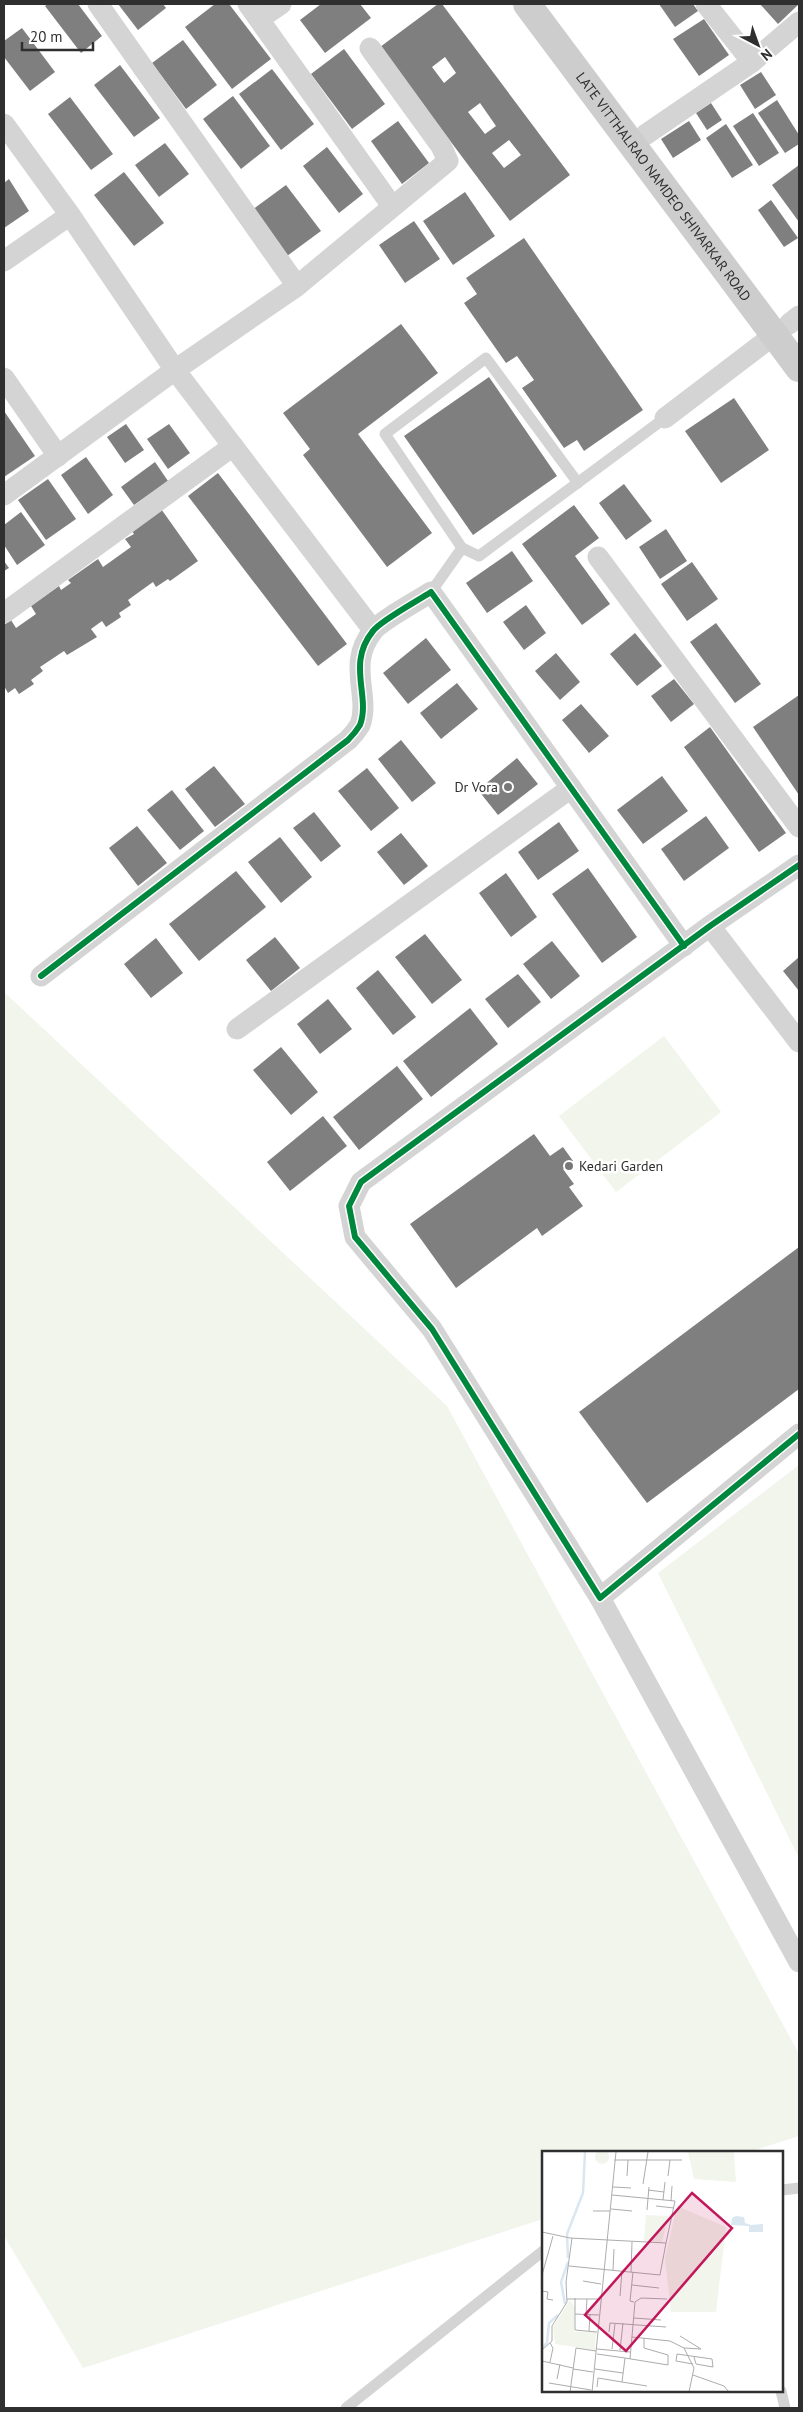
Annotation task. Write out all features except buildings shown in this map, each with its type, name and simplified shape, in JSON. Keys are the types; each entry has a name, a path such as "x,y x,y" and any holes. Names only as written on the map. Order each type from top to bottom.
{"main road":[{"name":"LATE VITTHALRAO NAMDEO SHIVARKAR ROAD","path":"527,4 790,329"},
{"name":"LATE VITTHALRAO NAMDEO SHIVARKAR ROAD","path":"550,4 790,329 799,368"}],"street":[{"path":"98,4 297,286"},
{"path":"281,4 254,12 392,206"},
{"path":"706,4 752,62"},
{"path":"645,135 752,62 799,22"},
{"path":"4,495 175,370 297,286 448,161 441,146 370,48"},
{"path":"4,124 70,214 175,370 373,630"},
{"path":"4,261 70,214"},
{"path":"665,418 790,329"},
{"path":"4,378 58,456"},
{"path":"4,613 233,446"},
{"path":"598,557 799,827"},
{"path":"41,976 348,740 360,724 362,702 358,675 362,651 373,630 431,592 684,946"},
{"path":"237,1029 571,788"},
{"path":"799,865 710,926 361,1182 349,1206 355,1236 432,1329 600,1598 799,1962"},
{"path":"710,926 799,1042"},
{"path":"600,1598 799,1434"}],"lane":[{"path":"578,483 486,358 384,434 462,548 479,556 578,483 665,418"},
{"path":"431,592 462,548"},
{"path":"783,2190 799,2188"},
{"path":"346,2408 542,2252"},
{"path":"781,2392 784,2408"}],"shaded area":[{"path":"4,992 447,1406 799,2054 799,2136 752,2151 542,2151 542,2219 83,2368 4,2236"},
{"path":"664,1036 721,1112 616,1192 559,1116"},
{"path":"799,1465 799,1858 658,1573"}],"cycle path":[{"path":"41,976 348,740 360,725 363,714 360,668 365,643 373,631 383,622 431,592 684,946"},
{"path":"799,865 710,926 361,1182 349,1206 355,1237 432,1329 600,1598 799,1434"}],"place":[{"name":"Dr Vora","path":"508,787"},
{"name":"Kedari Garden","path":"569,1166"}]}
